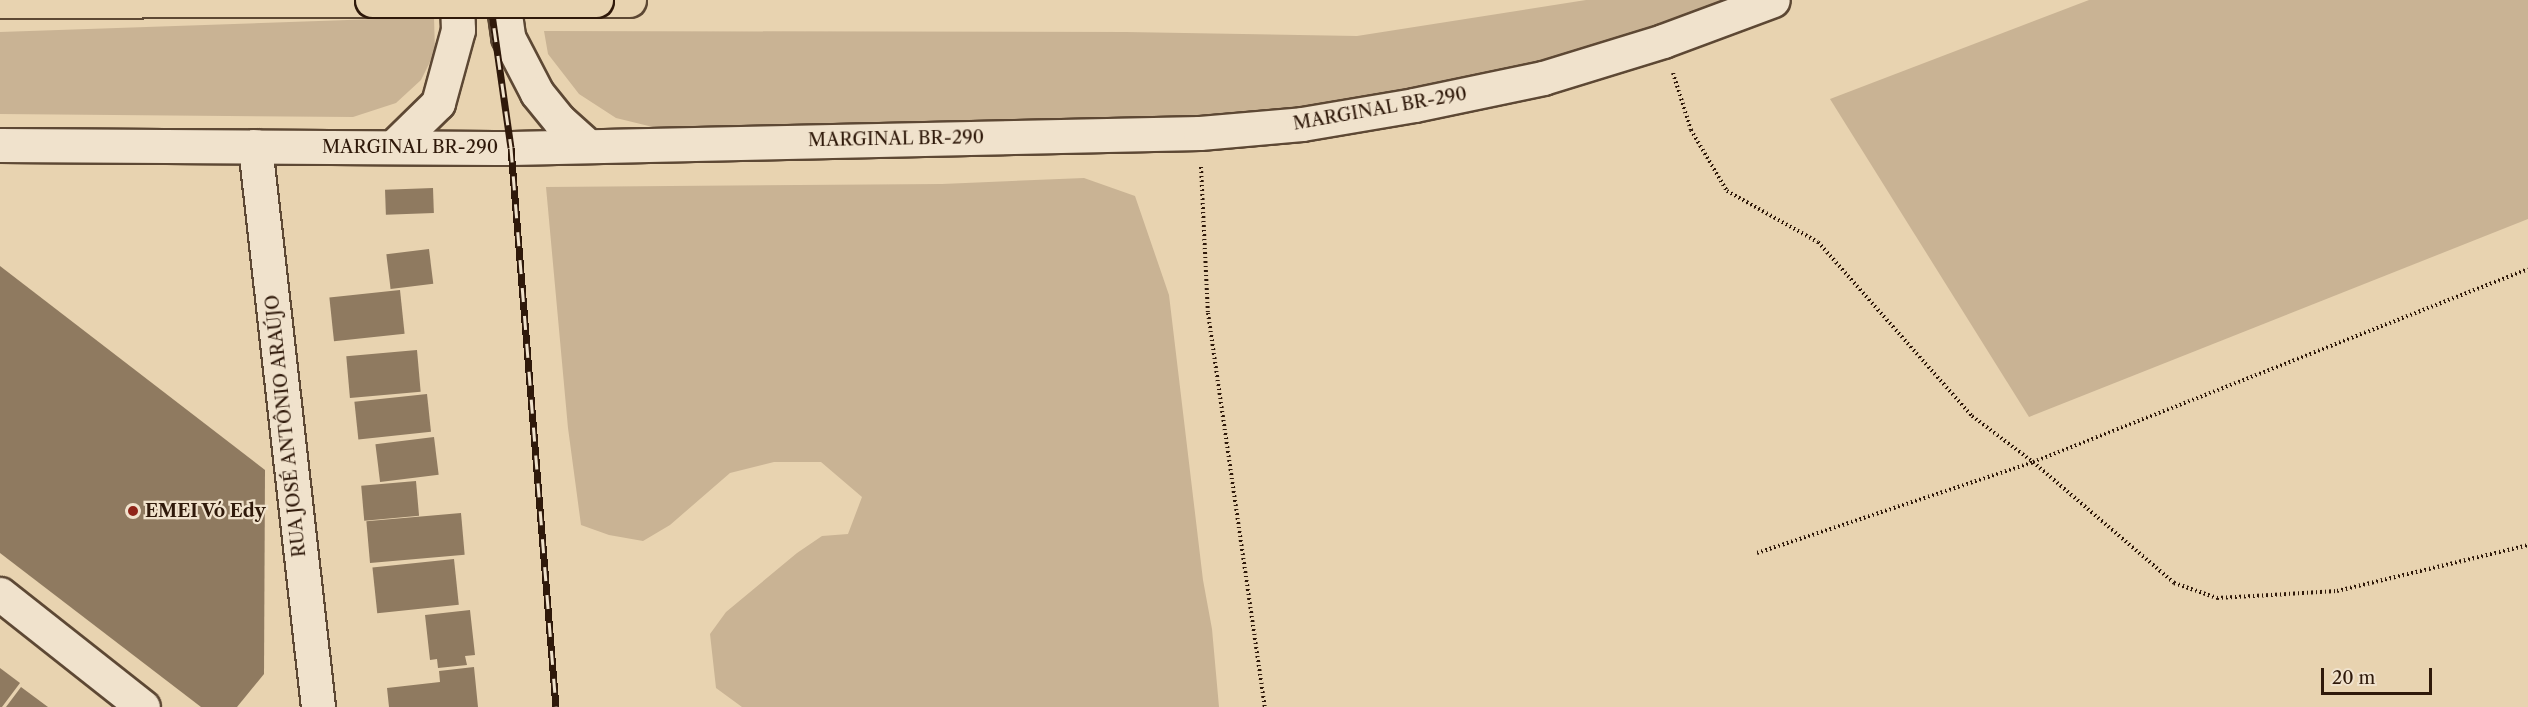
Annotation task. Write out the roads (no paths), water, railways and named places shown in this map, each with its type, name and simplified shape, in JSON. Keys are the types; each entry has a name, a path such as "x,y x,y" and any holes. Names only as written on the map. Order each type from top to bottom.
{"highway":[{"path":"0,1 629,0"}],"main road":[{"path":"393,147 438,103 458,30 458,0"},
{"path":"503,0 508,37 537,93 559,120 588,146"},
{"name":"MARGINAL BR-290","path":"0,145 588,146 1200,133 1302,124 1414,105 1543,78 1663,41 1773,0"},
{"name":"RUA JOSÉ ANTÔNIO ARAÚJO","path":"255,146 318,707"},
{"path":"0,594 142,707"}],"railway":[{"path":"490,0 511,148 556,707"}],"place":[{"name":"EMEI Vó Edy","path":"133,511"}]}
